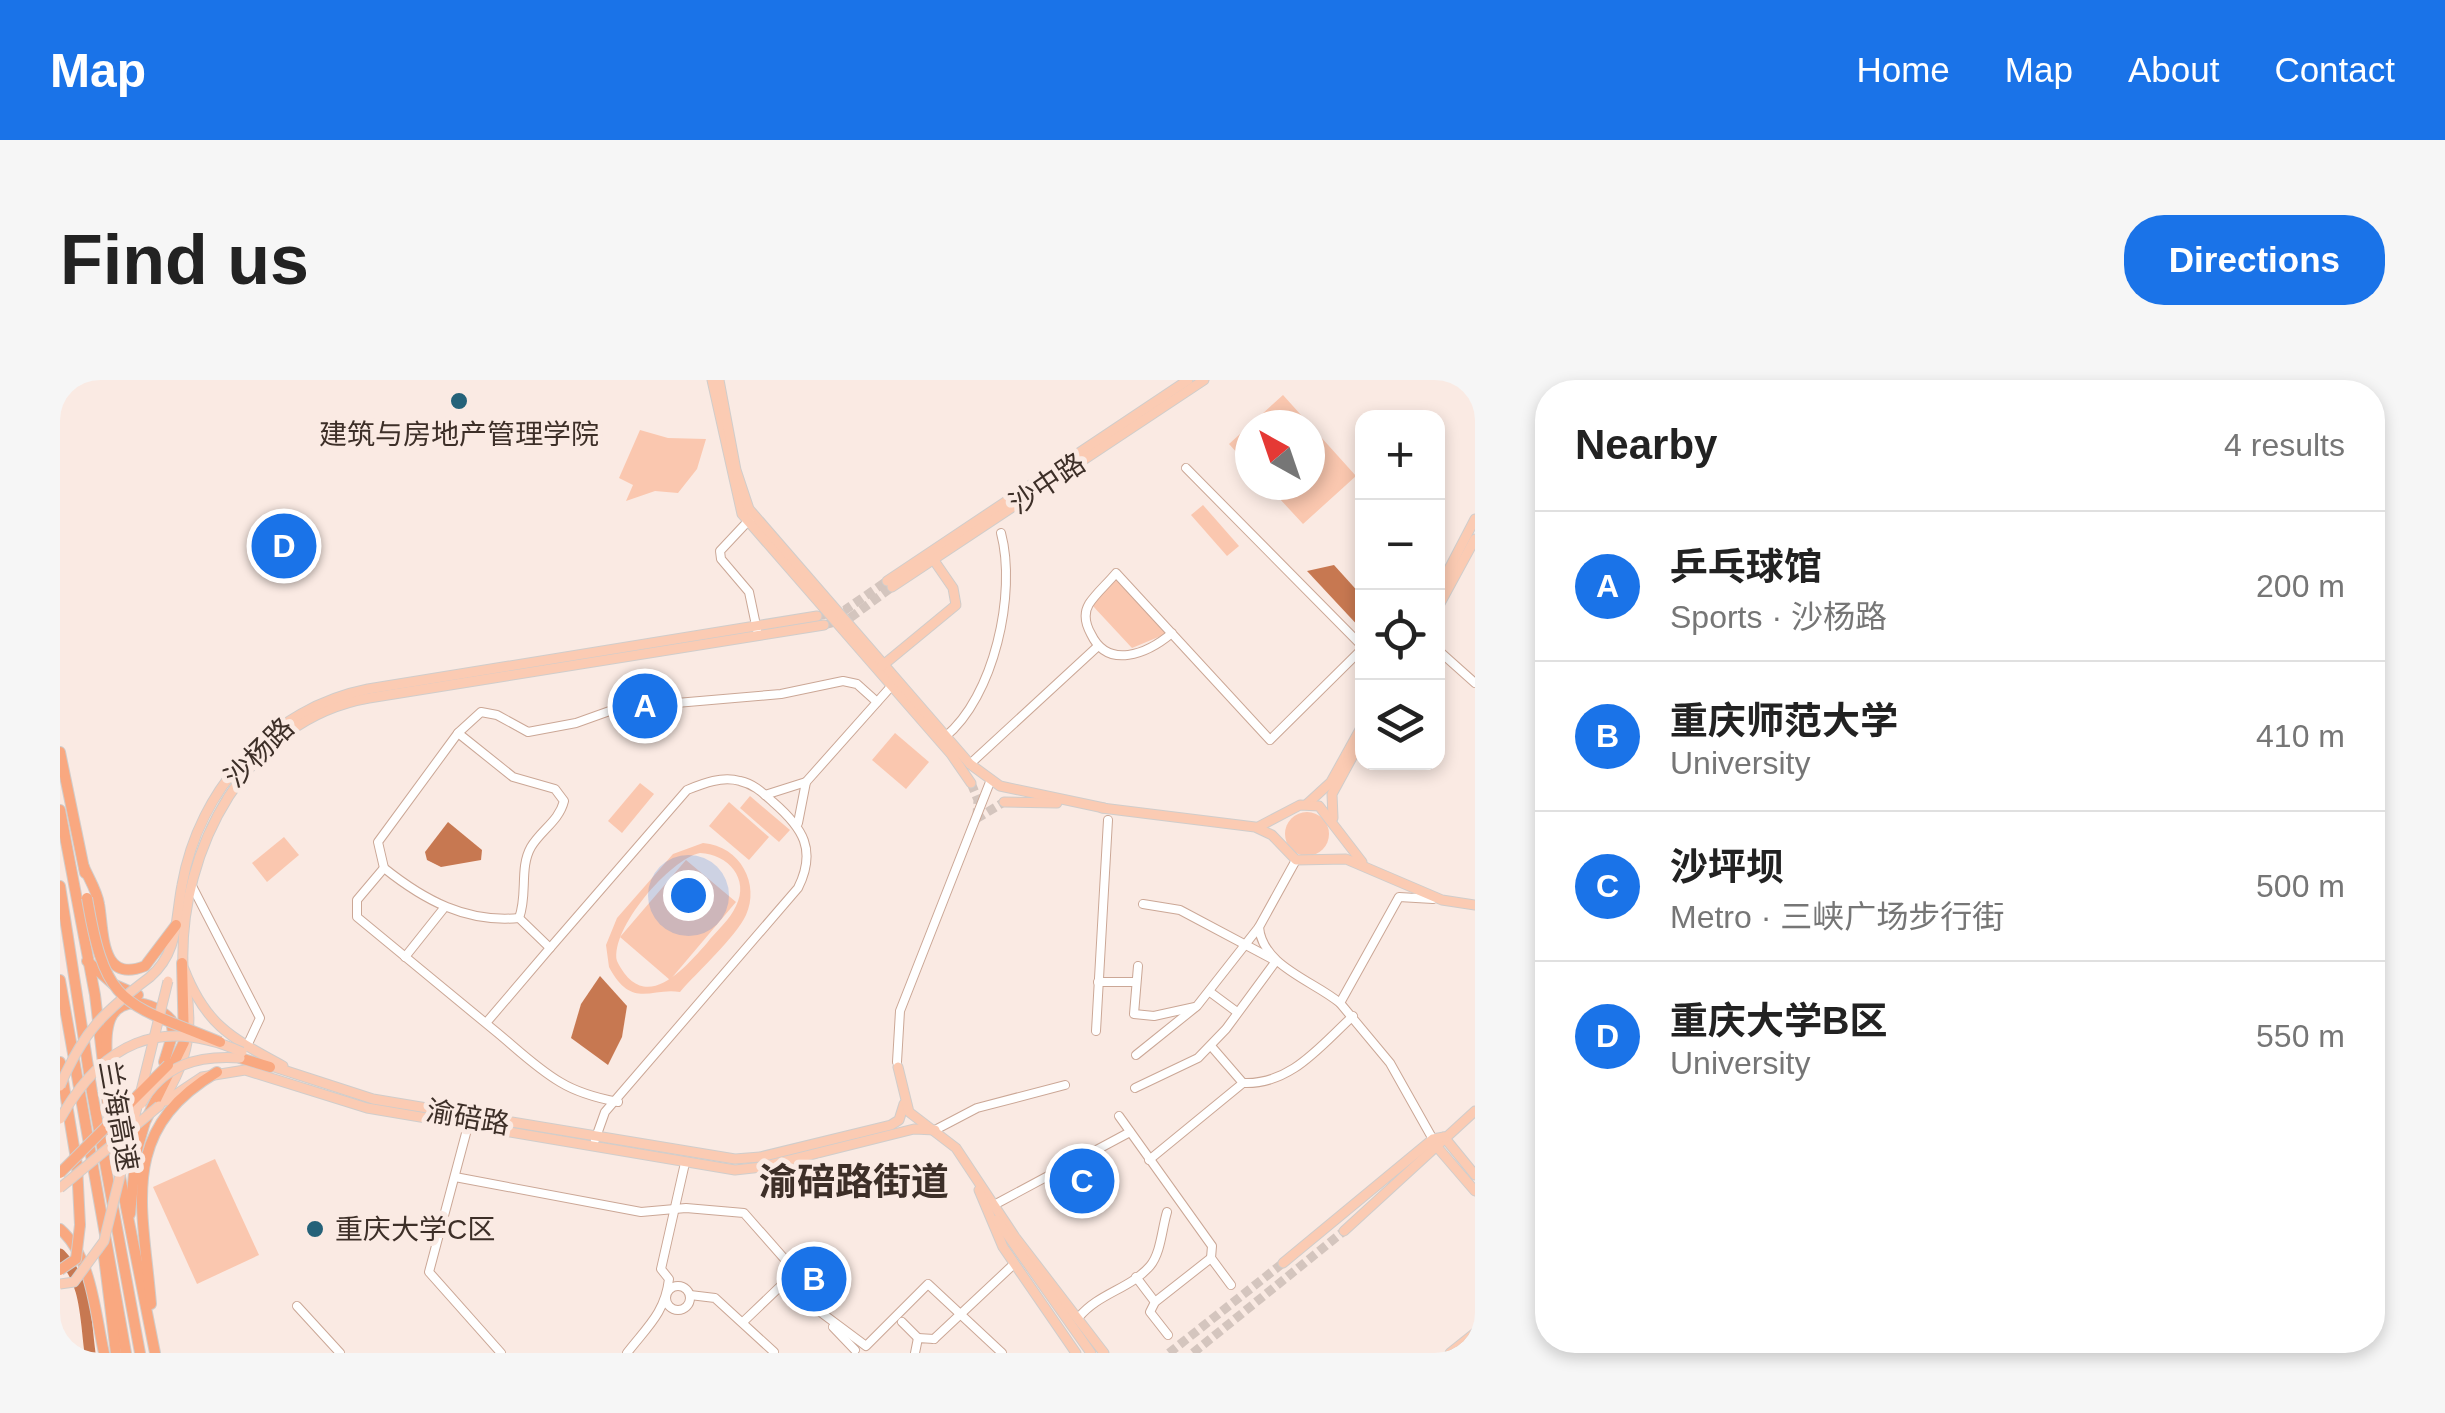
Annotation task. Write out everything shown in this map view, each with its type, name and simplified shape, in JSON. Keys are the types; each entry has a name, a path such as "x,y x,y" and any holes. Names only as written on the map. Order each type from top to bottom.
{"highway":[{"path":"60,752 97,952 122,1000 220,1042"},
{"path":"60,810 84,958 95,995 111,1131 155,1351"},
{"path":"84,867 100,906 102,944 113,964 127,970 145,966 176,924"},
{"name":"兰海高速","path":"60,886 92,1092 140,1353"},
{"path":"60,1173 166,1064 179,1032 175,1015 164,1004 112,984 84,958"},
{"path":"129,1225 136,1153 145,1122 184,1042 182,963"},
{"name":"兰海高速","path":"60,980 126,1353"},
{"path":"60,1165 166,1064 173,1033 164,1012 139,1002 113,1014 108,1026 111,1131"},
{"path":"243,1052 270,1066"},
{"path":"60,1062 77,1165 80,1224 76,1259 60,1270"},
{"path":"155,1351 140,1217 141,1174 146,1153 165,1116 194,1086 217,1072"},
{"path":"60,1228 77,1250 88,1279 104,1353"},
{"path":"104,1241 105,1289 116,1353"}],"main road":[{"path":"715,380 751,518 951,754 970,783"},
{"name":"沙中路","path":"1188,380 889,584 934,559 1204,380"},
{"path":"751,518 882,666 893,684 990,782 1104,808"},
{"path":"1445,577 1475,519"},
{"path":"1445,594 1475,539"},
{"path":"882,666 956,605 953,588 934,559"},
{"path":"758,632 820,620"},
{"name":"沙杨路","path":"159,1106 190,1042 182,963 192,886 224,802 248,769 280,736 318,711 369,698 758,632"},
{"name":"沙杨路","path":"130,1135 168,981 182,881 215,797 263,739 313,704 368,689 758,632"},
{"path":"1255,827 1306,804 1327,788 1355,738"},
{"path":"1355,752 1332,794 1334,821 1344,843 1364,864"},
{"path":"1004,802 1104,808 1255,827 1272,835 1296,860 1334,857 1364,864 1442,900 1475,905"},
{"path":"1306,804 1319,806 1334,821"},
{"path":"60,1086 87,1031 101,1015 150,977 172,951"},
{"path":"182,963 202,1010 243,1052"},
{"path":"60,1120 85,1080 120,1049 171,1036 220,1042 303,1077"},
{"path":"60,1284 74,1282 104,1241 130,1135 146,1095 167,1073 198,1058 243,1052"},
{"path":"897,1064 904,1104 915,1119 935,1130 968,1164 1104,1353"},
{"name":"渝碚路","path":"270,1066 373,1099 469,1123 593,1149 734,1170 762,1168 914,1129 935,1130"},
{"path":"60,1188 159,1106 217,1072"},
{"name":"渝碚路","path":"217,1072 259,1072 366,1108 703,1155 760,1157 890,1125 902,1116 904,1104"},
{"path":"1283,1263 1475,1111"},
{"path":"1438,1141 1475,1175"},
{"path":"1438,1141 1475,1191"},
{"path":"1344,1231 1438,1141"},
{"path":"968,1164 1014,1264 1076,1353"},
{"path":"968,1164 1009,1241 1091,1353"},
{"path":"1450,1353 1475,1333"},
{"path":"1464,1353 1475,1345"}],"street":[{"path":"1186,468 1355,641"},
{"path":"751,518 720,551 721,558 749,592 758,632"},
{"path":"946,737 976,705 992,660 1006,583 1001,533"},
{"path":"1172,634 1160,644 1118,657 1098,647 1086,623 1087,606 1116,574 1172,634 1270,740 1355,655"},
{"path":"970,764 1098,647"},
{"path":"1445,656 1475,682"},
{"path":"550,948 519,918 476,918 444,908 384,868 378,842 458,733 481,712 496,715 528,732 576,723 618,708 781,694 843,681 856,684 877,702"},
{"path":"593,1149 605,1112 618,1102 798,888 809,859 798,823 806,782 893,684"},
{"path":"458,733 512,777 555,790 564,801 562,812 532,846 526,863 526,899 519,918"},
{"path":"486,1023 688,790 728,779 756,787 798,823"},
{"path":"765,795 806,782"},
{"path":"897,1064 900,1011 990,782"},
{"path":"1096,1031 1108,820"},
{"path":"1136,1054 1210,992 1259,927 1296,860"},
{"path":"384,868 357,900 355,910 559,1082 588,1096 618,1102"},
{"path":"192,886 260,1018 243,1052"},
{"path":"1340,1003 1398,897 1442,900"},
{"path":"1143,904 1180,910 1276,960 1340,1003 1390,1064 1438,1141"},
{"path":"405,956 444,908"},
{"path":"1259,927 1264,946 1276,960"},
{"path":"1135,1088 1198,1058 1276,960"},
{"path":"1138,966 1133,1008 1140,1017 1196,1006"},
{"path":"1098,982 1136,982"},
{"path":"1210,992 1237,1012"},
{"path":"1149,1160 1243,1083 1264,1084 1285,1077 1353,1016"},
{"path":"1210,1046 1243,1083"},
{"path":"935,1130 978,1108 1065,1085"},
{"path":"1119,1116 1212,1246 1211,1258 1231,1286"},
{"path":"469,1123 430,1272 501,1353"},
{"path":"994,1205 1130,1132"},
{"path":"627,1353 654,1325 666,1299 669,1279 661,1270 678,1208 685,1163"},
{"path":"455,1177 641,1212 678,1208 744,1214 796,1272 743,1322"},
{"path":"1079,1317 1094,1300 1151,1265 1167,1212"},
{"path":"1168,1334 1150,1312 1155,1302 1211,1258"},
{"path":"902,1322 918,1338 934,1339 1014,1264"},
{"path":"1136,1277 1155,1302"},
{"path":"790,1278 855,1352"},
{"path":"815,1308 866,1346 928,1284 1002,1353"},
{"path":"666,1299 678,1286 690,1295 715,1298 774,1352"},
{"path":"666,1299 670,1306 680,1310 687,1306 690,1295"},
{"path":"298,1306 340,1353"},
{"path":"915,1353 918,1338"},
{"path":"934,1339 937,1350"}],"shaded area":[{"path":"1283,395 1297,410 1266,410"},
{"path":"640,430 668,438 706,439 697,469 678,493 655,491 626,501 633,485 619,478"},
{"path":"1325,442 1355,477 1303,524 1281,500 1325,500"},
{"path":"1203,505 1239,546 1227,556 1191,515"},
{"path":"1334,565 1355,588 1355,622 1307,571"},
{"path":"1115,577 1168,633 1132,648 1092,605"},
{"path":"895,733 929,762 906,789 872,760"},
{"path":"640,783 654,794 622,833 608,821"},
{"path":"750,796 790,830 779,842 740,808"},
{"path":"729,802 769,837 749,860 709,826"},
{"path":"1307,812 1323,818 1329,834 1323,850 1307,856 1291,850 1285,834 1291,818"},
{"path":"448,822 482,850 481,860 441,867 427,860 425,852"},
{"path":"284,837 299,855 267,882 252,863"},
{"path":"703,843 728,851 749,880 750,903 734,934 680,992 634,992 617,980 609,967 606,945 617,918 673,854","holes":["700,853 727,863 738,878 740,896 733,911 675,975 651,987 639,985 617,961 617,947 632,914 673,868"]},
{"path":"686,860 736,902 670,980 620,937"},
{"path":"600,976 627,1006 622,1037 608,1065 571,1038 581,1004"},
{"path":"215,1159 259,1255 197,1284 153,1187"}],"waterway":[{"path":"60,1254 80,1288 90,1353"}],"tunnel":[{"path":"817,616 845,610 887,581"},
{"path":"824,625 850,618 892,587"},
{"path":"971,783 978,800 977,815"},
{"path":"976,819 1004,802"},
{"path":"1193,1353 1344,1231"},
{"path":"1169,1353 1283,1263"}],"place":[{"name":"建筑与房地产管理学院","path":"459,401"},
{"name":"重庆大学B区","path":"284,546"},
{"name":"乒乓球馆","path":"645,706"},
{"name":"沙坪坝","path":"1082,1181"},
{"name":"重庆大学C区","path":"315,1229"},
{"name":"重庆师范大学","path":"814,1279"}],"district":[{"name":"渝碚路街道","path":"854,1182"}]}
